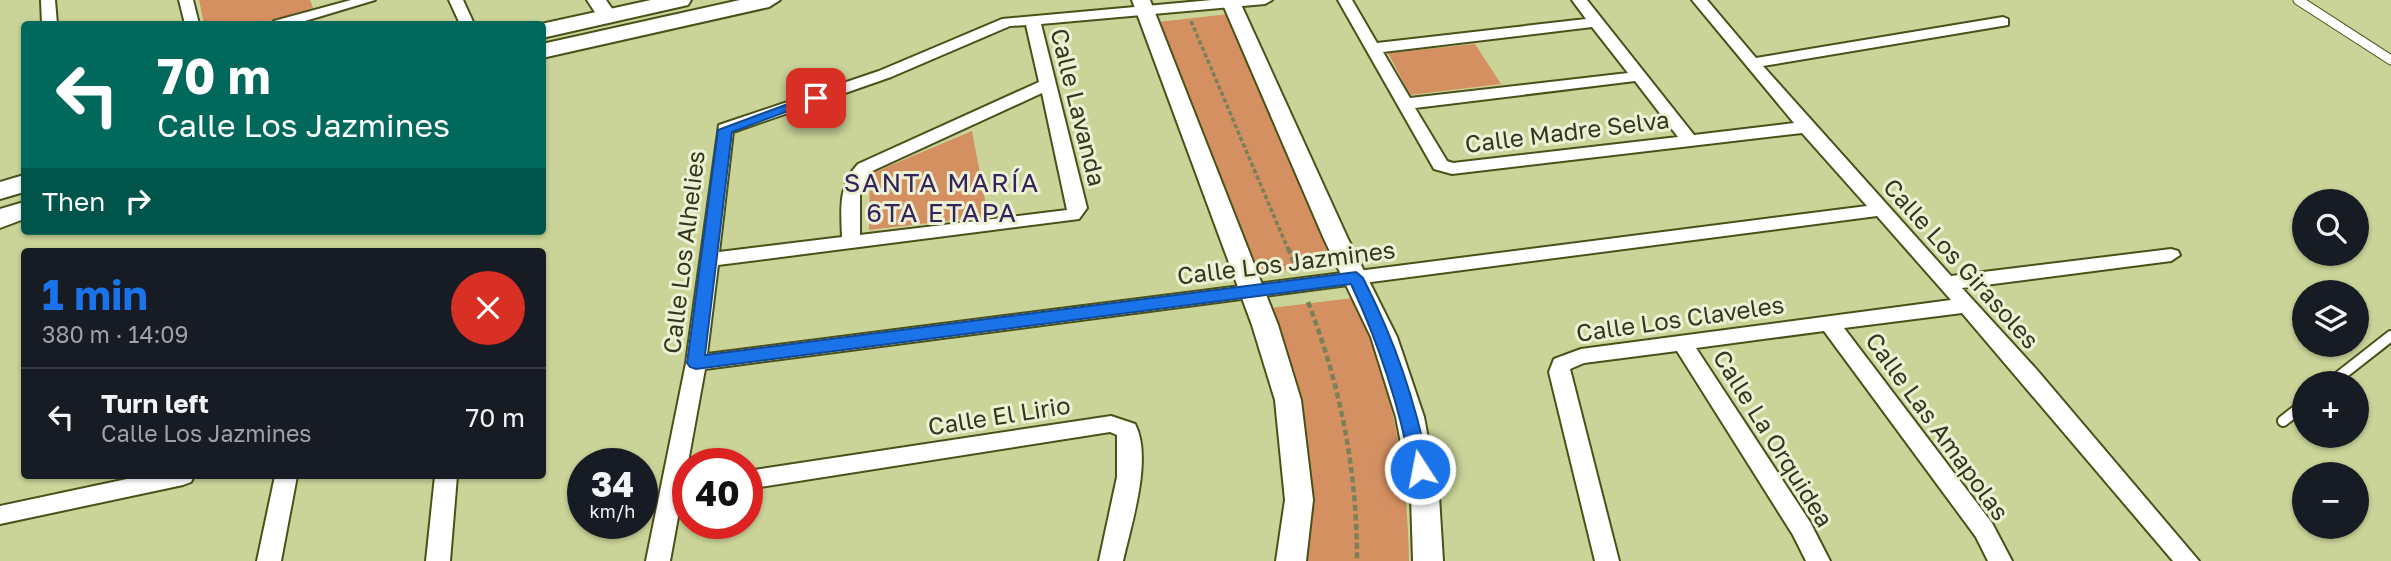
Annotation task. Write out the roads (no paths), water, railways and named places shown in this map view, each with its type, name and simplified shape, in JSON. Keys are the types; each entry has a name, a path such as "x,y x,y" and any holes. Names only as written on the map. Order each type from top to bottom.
{"main road":[{"path":"546,29 601,8 680,0"},
{"path":"546,50 769,0"},
{"path":"0,191 21,184"},
{"path":"0,219 21,211"}],"street":[{"path":"48,0 50,21"},
{"path":"186,0 191,21"},
{"path":"287,21 328,5 368,0"},
{"path":"456,0 466,21"},
{"name":"Calle Los Alhelies","path":"685,448 725,130 885,74 1007,22 1143,6 1265,0"},
{"name":"Calle Madre Selva","path":"1345,0 1440,165 1451,169 1806,127"},
{"path":"1579,0 1690,141"},
{"name":"Calle Los Girasoles","path":"1699,0 1806,127 1968,305 2187,561"},
{"path":"1230,2 1384,337 1410,417 1425,496 1428,561"},
{"path":"1143,6 1252,291 1288,400 1299,500 1292,561"},
{"name":"Calle Lavanda","path":"709,260 1073,215 1078,208 1032,20"},
{"path":"1373,48 1596,22"},
{"path":"1752,63 2003,22"},
{"path":"1405,104 1639,76"},
{"path":"851,244 852,185 855,176 864,168 1048,84"},
{"name":"Calle Los Jazmines","path":"696,363 1881,210"},
{"path":"1947,283 2171,255"},
{"name":"Calle Los Claveles","path":"1607,561 1559,372 1562,364 1581,356 1968,305"},
{"name":"Calle Las Amapolas","path":"1830,324 1984,530 2000,561"},
{"name":"Calle La Orquidea","path":"1684,344 1802,528 1818,561"},
{"name":"Calle El Lirio","path":"763,478 1111,424 1127,430 1130,441 1125,491 1111,561"},
{"path":"0,515 169,479"},
{"path":"269,561 285,479"},
{"path":"438,561 446,479"},
{"name":"Calle Los Alhelies","path":"658,561 672,514"}],"lane":[{"path":"2298,0 2391,60"},
{"path":"2346,371 2391,336"},
{"path":"2283,421 2292,414"}],"district":[{"name":"SANTA MARÍA 6TA ETAPA","path":"942,197"}]}
